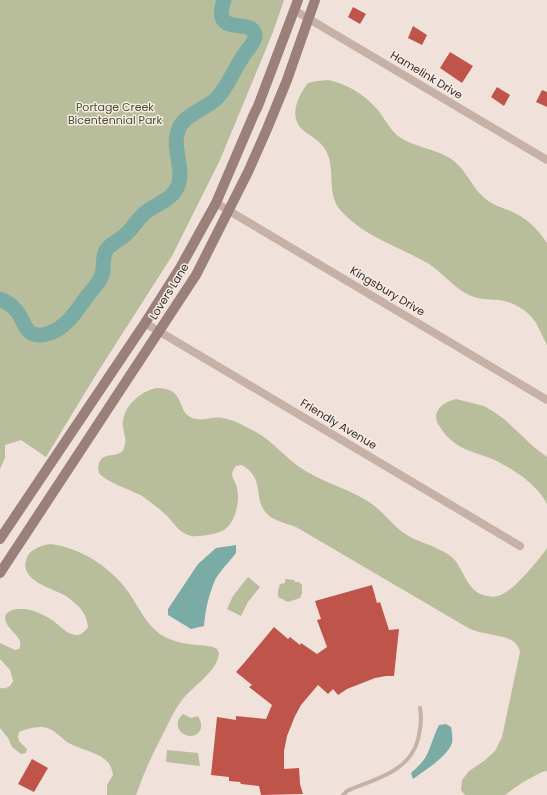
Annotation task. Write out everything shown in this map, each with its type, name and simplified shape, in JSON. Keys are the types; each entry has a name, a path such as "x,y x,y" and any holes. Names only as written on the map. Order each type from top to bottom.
{"street":[{"name":"Lovers Lane","path":"0,540 145,324 180,268 216,203 258,106 298,0"},
{"name":"Lovers Lane","path":"0,573 160,332 196,275 248,172 275,108 315,0"},
{"name":"Hamelink Drive","path":"294,10 547,160"},
{"name":"Kingsbury Drive","path":"216,203 547,400"},
{"name":"Friendly Avenue","path":"145,324 520,546"}],"lane":[{"path":"342,795 347,791 396,770 406,762 413,752 418,740 422,718 420,708"}],"green space":[{"name":"Portage Creek Bicentennial Park","path":"0,0 284,0 273,32 220,160 172,256 94,378 46,457 21,440 5,445 5,458 0,469"},
{"path":"328,80 351,88 371,102 391,129 404,140 442,154 454,161 481,195 494,205 520,216 539,232 547,243 547,345 533,318 520,307 504,301 480,299 469,295 458,288 429,264 372,235 341,211 333,196 330,164 325,149 299,126 295,114 300,95 308,83"},
{"path":"156,388 166,389 177,395 184,410 192,418 222,418 231,420 262,436 306,471 366,500 407,535 445,552 452,557 469,584 482,595 490,597 504,594 517,583 547,548 547,771 523,782 505,795 465,795 461,790 462,780 469,771 484,761 495,751 502,737 520,652 516,643 508,638 481,633 470,629 296,527 270,517 263,509 260,502 257,483 254,477 250,471 242,465 236,466 232,472 237,488 238,499 232,522 224,530 213,534 198,536 191,536 183,533 163,512 142,496 107,480 102,476 98,469 101,460 107,456 119,454 124,448 125,440 123,420 128,407 143,393"},
{"path":"456,399 484,406 494,412 547,457 547,504 538,491 521,476 494,460 456,444 445,434 437,422 437,412 443,404"},
{"path":"50,544 73,549 84,554 114,575 129,593 153,628 165,637 183,643 213,647 217,649 219,653 218,660 210,672 182,700 175,711 149,762 136,795 107,795 107,785 113,775 111,767 107,762 102,757 67,742 50,729 36,727 19,732 19,741 27,749 26,753 21,754 12,747 8,738 0,728 0,688 8,687 13,681 10,670 0,659 0,643 15,650 19,649 20,644 20,640 7,624 5,619 6,614 16,609 33,610 52,620 67,632 74,635 81,634 88,627 84,613 75,603 66,596 32,579 25,567 27,556 32,551"},
{"path":"248,577 260,587 248,602 241,616 227,609 233,596"},
{"path":"285,579 294,580 302,585 302,593 300,598 288,602 278,597 280,584 285,583"},
{"path":"183,714 191,718 198,716 201,722 201,728 198,733 193,736 183,734 178,725"},
{"path":"167,750 198,753 200,766 166,762"}],"water":[{"path":"236,545 236,553 219,573 213,585 205,614 204,626 191,629 168,615 168,609 198,564 216,548"},
{"path":"446,724 451,727 452,731 452,743 450,748 435,763 413,779 411,773 425,758 439,725"}],"building":[{"path":"353,7 366,14 360,24 348,17"},
{"path":"413,26 427,35 422,45 408,38"},
{"path":"450,52 473,66 462,83 440,68"},
{"path":"497,87 510,95 504,106 491,97"},
{"path":"542,90 547,92 547,107 536,102"},
{"path":"372,585 377,603 380,602 389,630 399,629 394,676 375,678 347,689 338,695 333,689 328,694 318,685 301,705 287,736 284,751 284,769 299,768 300,784 303,794 261,795 259,786 229,781 229,777 211,775 217,717 236,720 236,716 266,719 272,705 249,687 252,685 236,672 274,627 288,639 290,637 300,645 301,643 317,654 327,647 317,620 321,619 315,601"},
{"path":"32,759 48,768 34,792 18,784"}],"waterway":[{"path":"0,299 15,309 30,332 39,335 54,332 75,313 96,286 103,272 104,255 107,249 126,234 143,214 171,196 177,188 180,172 176,139 182,123 185,119 216,99 227,84 255,37 253,31 249,28 228,23 223,20 221,12 224,0"}]}
